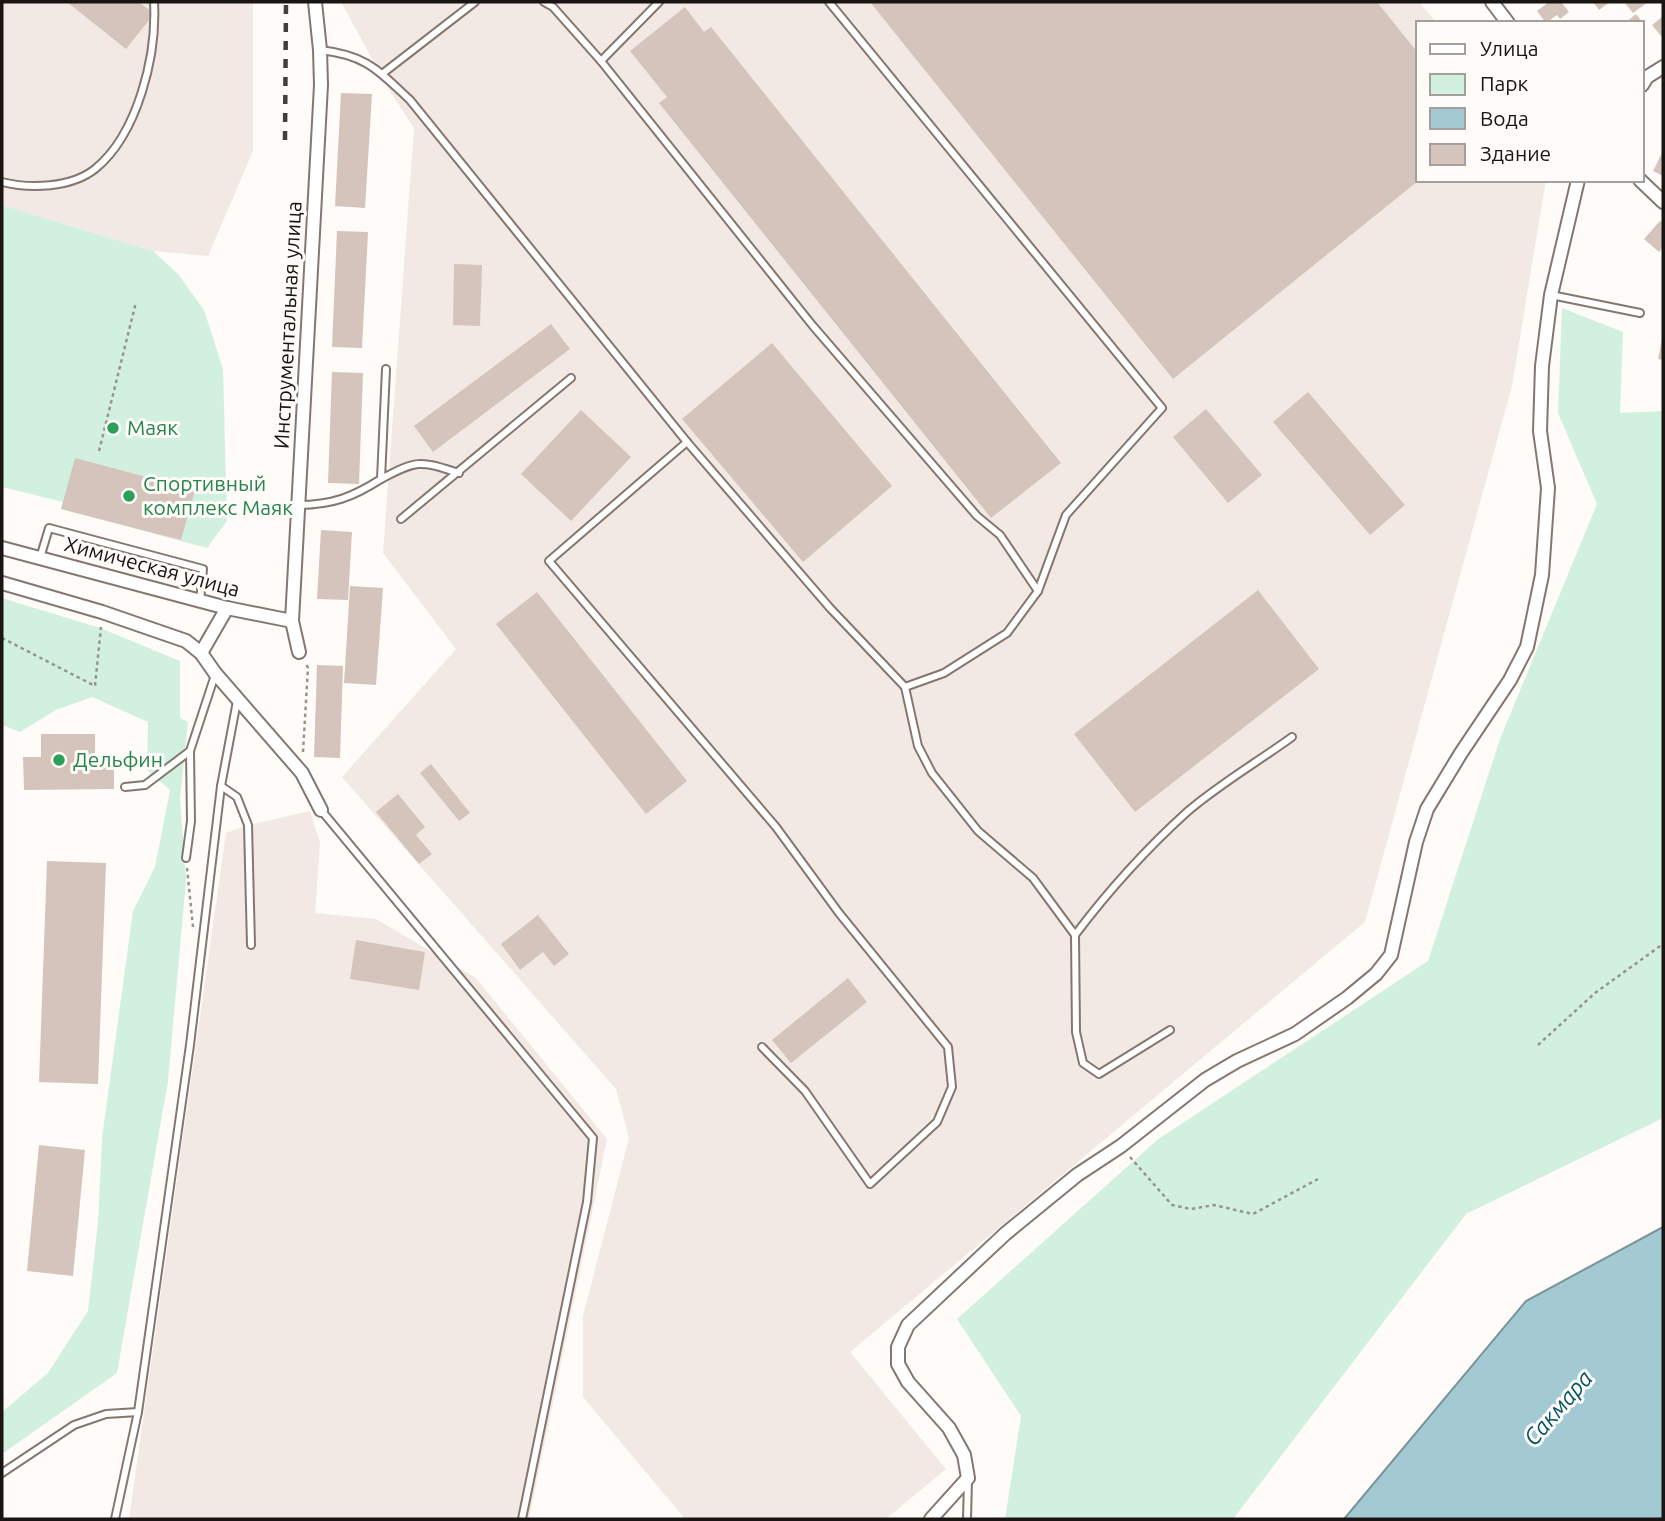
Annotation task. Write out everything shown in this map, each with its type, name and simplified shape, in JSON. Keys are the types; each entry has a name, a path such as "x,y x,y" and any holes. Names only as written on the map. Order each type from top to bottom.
{"street":[{"name":"Инструментальная улица","path":"299,652 292,621 321,85 315,2"},
{"path":"1492,2 1506,21"},
{"path":"1644,82 1663,67"},
{"path":"931,1519 968,1478 964,1455 949,1428 908,1382 898,1364 898,1347 908,1325 968,1268 1077,1175 1121,1146 1205,1080 1237,1061 1295,1034 1347,998 1376,974 1391,955 1416,842 1427,809 1510,680 1527,647 1542,575 1548,488 1540,431 1542,366 1551,295 1578,182"},
{"path":"1642,182 1663,202"},
{"name":"Химическая улица","path":"2,548 227,608 292,621"},
{"path":"2,583 102,612 186,641 201,653 302,774 321,810"},
{"path":"201,653 227,608"}],"lane":[{"path":"2,182 17,186 60,185 94,170 123,136 147,79 155,30 154,2"},
{"path":"382,74 475,2"},
{"path":"544,2 553,7 601,61 813,326 977,516 1000,535 1038,591"},
{"path":"601,61 659,2"},
{"path":"829,2 1163,408 1066,515 1038,591 1007,633 944,673 905,687"},
{"path":"320,50 345,53 372,64 410,100 687,442 831,607 905,687 918,746 932,773 978,831 1033,878 1075,935 1076,1032 1083,1063 1098,1074 1170,1030"},
{"path":"1551,295 1640,313"},
{"path":"382,478 386,369"},
{"path":"401,519 571,378"},
{"path":"687,442 549,561 776,827 839,913 948,1047 951,1087 937,1122 870,1184 805,1091 762,1047"},
{"path":"298,505 322,505 358,494 409,464 426,463 459,472"},
{"path":"40,558 49,528 203,569 200,601"},
{"path":"186,858 191,821 190,751 215,673"},
{"path":"115,1519 138,1412 190,1045 221,786 238,698"},
{"path":"1075,935 1126,871 1189,810 1292,737"},
{"path":"125,787 145,785 190,751"},
{"path":"221,786 237,797 248,825 251,945"},
{"path":"321,810 593,1138 587,1202 522,1519"},
{"path":"2,1474 75,1425 106,1414 138,1412"},
{"path":"967,1519 968,1478"}],"path":[{"path":"99,452 136,303"},
{"path":"2,638 95,686 102,612"},
{"path":"299,652 308,668 302,774"},
{"path":"186,858 190,919 194,931"},
{"path":"1538,1045 1595,993 1663,944"},
{"path":"1121,1146 1172,1205 1191,1209 1214,1205 1253,1214 1318,1179"}],"shaded area":[{"path":"2,2 253,2 253,151 208,256 153,251 2,205"},
{"path":"341,2 1419,2 1435,21 1416,21 1416,182 1546,182 1512,386 1365,922 850,1352 946,1469 886,1519 685,1519 583,1397 583,1316 629,1138 616,1089 342,777 456,649 383,553 414,128 389,90"},
{"path":"310,811 320,843 315,913 376,919 476,978 607,1139 529,1519 129,1519 226,833 248,825"}],"green space":[{"name":"Маяк","path":"2,205 153,251 178,274 204,310 223,369 227,521 207,548 61,509 63,502 2,487"},
{"path":"1562,308 1623,332 1620,413 1663,411 1663,1118 1466,1214 1233,1519 1005,1519 1021,1416 957,1319 1157,1140 1428,961 1500,739 1597,504 1558,413"},
{"path":"2,598 100,628 180,661 180,718 188,722 180,799 186,880 168,1081 117,1373 2,1454 2,1412 48,1373 88,1311 98,1222 102,1138 133,911 155,867 170,790 147,770 148,722 92,697 56,710 20,732 2,725"}],"water":[{"name":"Сакмара","path":"1663,1227 1663,1519 1344,1519 1526,1301"}],"building":[{"path":"67,2 139,2 154,14 126,49"},
{"path":"870,2 1377,2 1416,51 1417,182 1173,379"},
{"path":"1549,2 1561,2 1569,12 1560,19 1557,15 1544,21 1537,11"},
{"path":"1593,2 1610,2 1599,10"},
{"path":"1624,2 1648,2 1633,13"},
{"path":"685,7 704,32 711,27 1061,463 991,518 659,103 667,97 630,51"},
{"path":"1636,14 1641,21 1627,21"},
{"path":"1663,16 1663,35 1661,36 1652,25"},
{"path":"341,93 372,94 365,208 335,206"},
{"path":"1663,151 1663,176 1653,171"},
{"path":"1660,221 1663,223 1663,247 1659,252 1644,239"},
{"path":"337,231 368,232 362,348 332,347"},
{"path":"454,264 482,265 480,326 453,325"},
{"path":"551,324 570,349 433,452 414,426"},
{"path":"1663,340 1663,360 1658,359"},
{"path":"772,343 892,486 803,562 682,419"},
{"path":"332,372 363,373 359,484 328,483"},
{"path":"1308,392 1405,505 1370,535 1273,422"},
{"path":"1206,409 1262,475 1228,503 1173,437"},
{"path":"581,410 631,457 571,521 521,474"},
{"name":"Спортивный комплекс Маяк","path":"75,458 195,490 181,540 61,509"},
{"path":"321,530 352,532 348,600 317,599"},
{"path":"350,586 383,588 376,685 344,683"},
{"path":"1258,590 1319,669 1135,812 1074,734"},
{"path":"537,592 687,781 646,814 496,624"},
{"path":"317,665 343,666 340,758 314,757"},
{"name":"Дельфин","path":"41,734 95,734 95,762 114,762 114,789 24,790 23,757 41,757"},
{"path":"431,764 470,813 459,821 420,773"},
{"path":"398,794 425,827 416,835 432,854 419,864 376,812"},
{"path":"47,861 106,863 98,1084 39,1082"},
{"path":"538,915 569,954 554,966 543,952 520,970 501,944"},
{"path":"356,940 425,952 419,990 350,979"},
{"path":"848,978 867,1002 791,1063 772,1040"},
{"path":"39,1145 85,1150 73,1276 27,1271"}],"railway":[{"path":"285,140 286,2"}],"place":[{"name":"Маяк","path":"113,428"},
{"name":"Спортивный комплекс Маяк","path":"129,496"},
{"name":"Дельфин","path":"59,760"}]}
